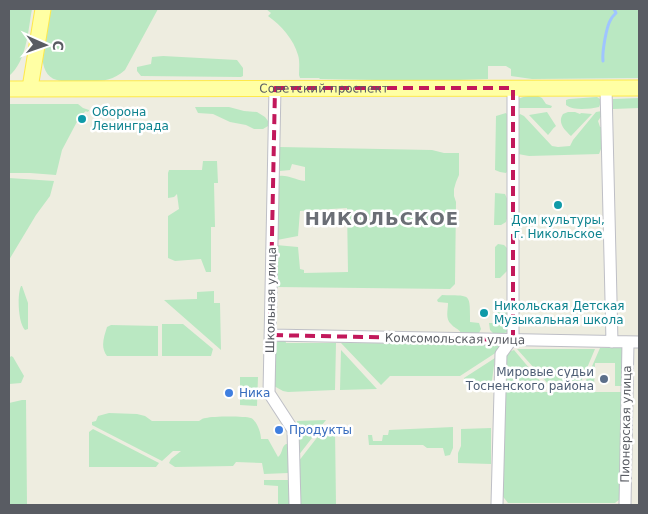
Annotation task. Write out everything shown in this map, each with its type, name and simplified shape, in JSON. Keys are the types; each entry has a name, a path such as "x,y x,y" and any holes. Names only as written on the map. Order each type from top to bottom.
{"main road":[{"path":"30,88 43,9"},
{"name":"Советский проспект","path":"9,89 639,88"}],"street":[{"name":"Школьная улица","path":"275,88 269,393 294,430 295,505"},
{"path":"497,504 501,354 513,340 513,88"},
{"path":"606,88 612,342"},
{"name":"Комсомольская улица","path":"270,335 633,342"},
{"name":"Пионерская улица","path":"625,505 633,342"}],"highlighted area":[{"path":"275,88 513,88 513,340 270,335"}],"green space":[{"path":"9,9 32,9 23,54 15,70 9,76"},
{"path":"51,9 158,9 125,70 115,77 106,80 67,82 49,76 43,59 44,37"},
{"path":"266,9 639,9 639,78 532,79 511,76 511,69 506,66 488,66 488,79 431,81 300,78 299,57 296,49 282,28 268,16 271,13"},
{"path":"152,57 237,60 243,68 243,76 141,76 137,71 137,67 151,64"},
{"path":"536,95 542,98 546,104 552,106 551,108 517,108 518,99"},
{"path":"597,97 601,102 599,107 577,109 566,105 566,100 569,99"},
{"path":"639,98 639,108 613,109 613,99"},
{"path":"9,104 78,104 89,110 80,116 62,150 56,175 9,173"},
{"path":"195,107 229,107 257,112 265,117 268,121 268,126 263,129 254,129 246,125 230,122 213,114 198,113"},
{"path":"602,111 598,121 600,127 603,127 599,154 529,156 518,154 520,114 552,146 558,147 570,146 596,112"},
{"path":"547,112 556,126 548,135 529,115"},
{"path":"568,112 592,114 571,136 561,123 561,117"},
{"path":"506,113 509,117 509,169 506,173 495,170 496,116"},
{"path":"280,147 432,150 444,153 459,153 459,175 454,189 456,202 455,284 450,289 276,287 276,245 298,247 300,269 304,270 304,273 348,272 347,208 300,211 298,236 277,240 279,176 305,181 305,167 292,164 290,170 280,171"},
{"path":"203,161 217,161 218,183 214,183 215,227 211,227 211,272 206,272 201,259 175,261 168,258 168,216 179,209 177,194 174,197 168,198 169,170 202,170"},
{"path":"9,178 54,181 50,196 36,215 9,260"},
{"path":"495,193 505,194 508,201 506,222 501,225 494,225"},
{"path":"498,244 504,245 508,249 508,270 500,278 495,278 495,247"},
{"path":"21,286 28,303 28,329 25,330 19,309"},
{"path":"214,291 214,303 220,303 221,350 164,300 197,299 197,292"},
{"path":"442,295 459,295 467,298 470,305 470,322 479,323 481,329 479,333 461,333 449,322 447,317 448,303 438,302 437,300"},
{"path":"498,303 505,303 508,307 508,332 493,333 490,330 489,323 497,323"},
{"path":"162,324 183,324 213,349 211,356 162,356"},
{"path":"111,325 158,326 158,356 107,356 103,342 107,327"},
{"path":"281,339 285,339 286,343 336,343 335,390 288,392 274,386 274,351 276,343"},
{"path":"341,343 497,344 500,350 460,376 390,376 381,385"},
{"path":"600,348 624,348 623,386 615,386 615,363 595,363 594,387 583,387"},
{"path":"517,349 595,349 579,387 551,387"},
{"path":"341,350 377,389 340,390"},
{"path":"514,350 546,388 504,388 505,359 509,352"},
{"path":"11,356 24,376 21,383 9,384 9,359"},
{"path":"495,358 491,388 482,390 467,387 464,378"},
{"path":"240,377 258,377 257,406 240,405"},
{"path":"502,392 622,392 620,499 615,503 508,503 501,494"},
{"path":"26,400 27,505 9,505 9,403"},
{"path":"109,413 137,414 145,416 152,421 199,421 204,418 222,417 251,418 258,427 261,439 268,439 278,457 284,445 288,444 288,473 264,474 262,463 236,462 233,466 175,467 169,463 181,451 173,451 162,461 92,425 92,422 96,421 98,416"},
{"path":"326,420 298,456 297,421"},
{"path":"331,425 335,429 336,505 299,505 298,462 326,426"},
{"path":"453,427 453,448 450,455 445,456 443,448 427,448 423,445 369,445 368,435 372,435 373,441 382,441 383,435 388,435 389,430"},
{"path":"491,428 491,464 458,463 461,429"},
{"path":"93,429 159,463 156,467 89,467 89,432"},
{"path":"264,480 292,480 292,505 278,505 278,486 264,485"}],"waterway":[{"path":"603,61 608,28 611,18 616,13 614,9"}],"place":[{"name":"Оборона Ленинграда","path":"82,119"},
{"name":"Дом культуры, г. Никольское","path":"558,205"},
{"name":"Никольская Детская Музыкальная школа","path":"484,313"},
{"name":"Мировые судьи Тосненского района","path":"604,379"},
{"name":"Ника","path":"229,393"},
{"name":"Продукты","path":"279,430"}],"district":[{"name":"НИКОЛЬСКОЕ","path":"382,218"}]}
